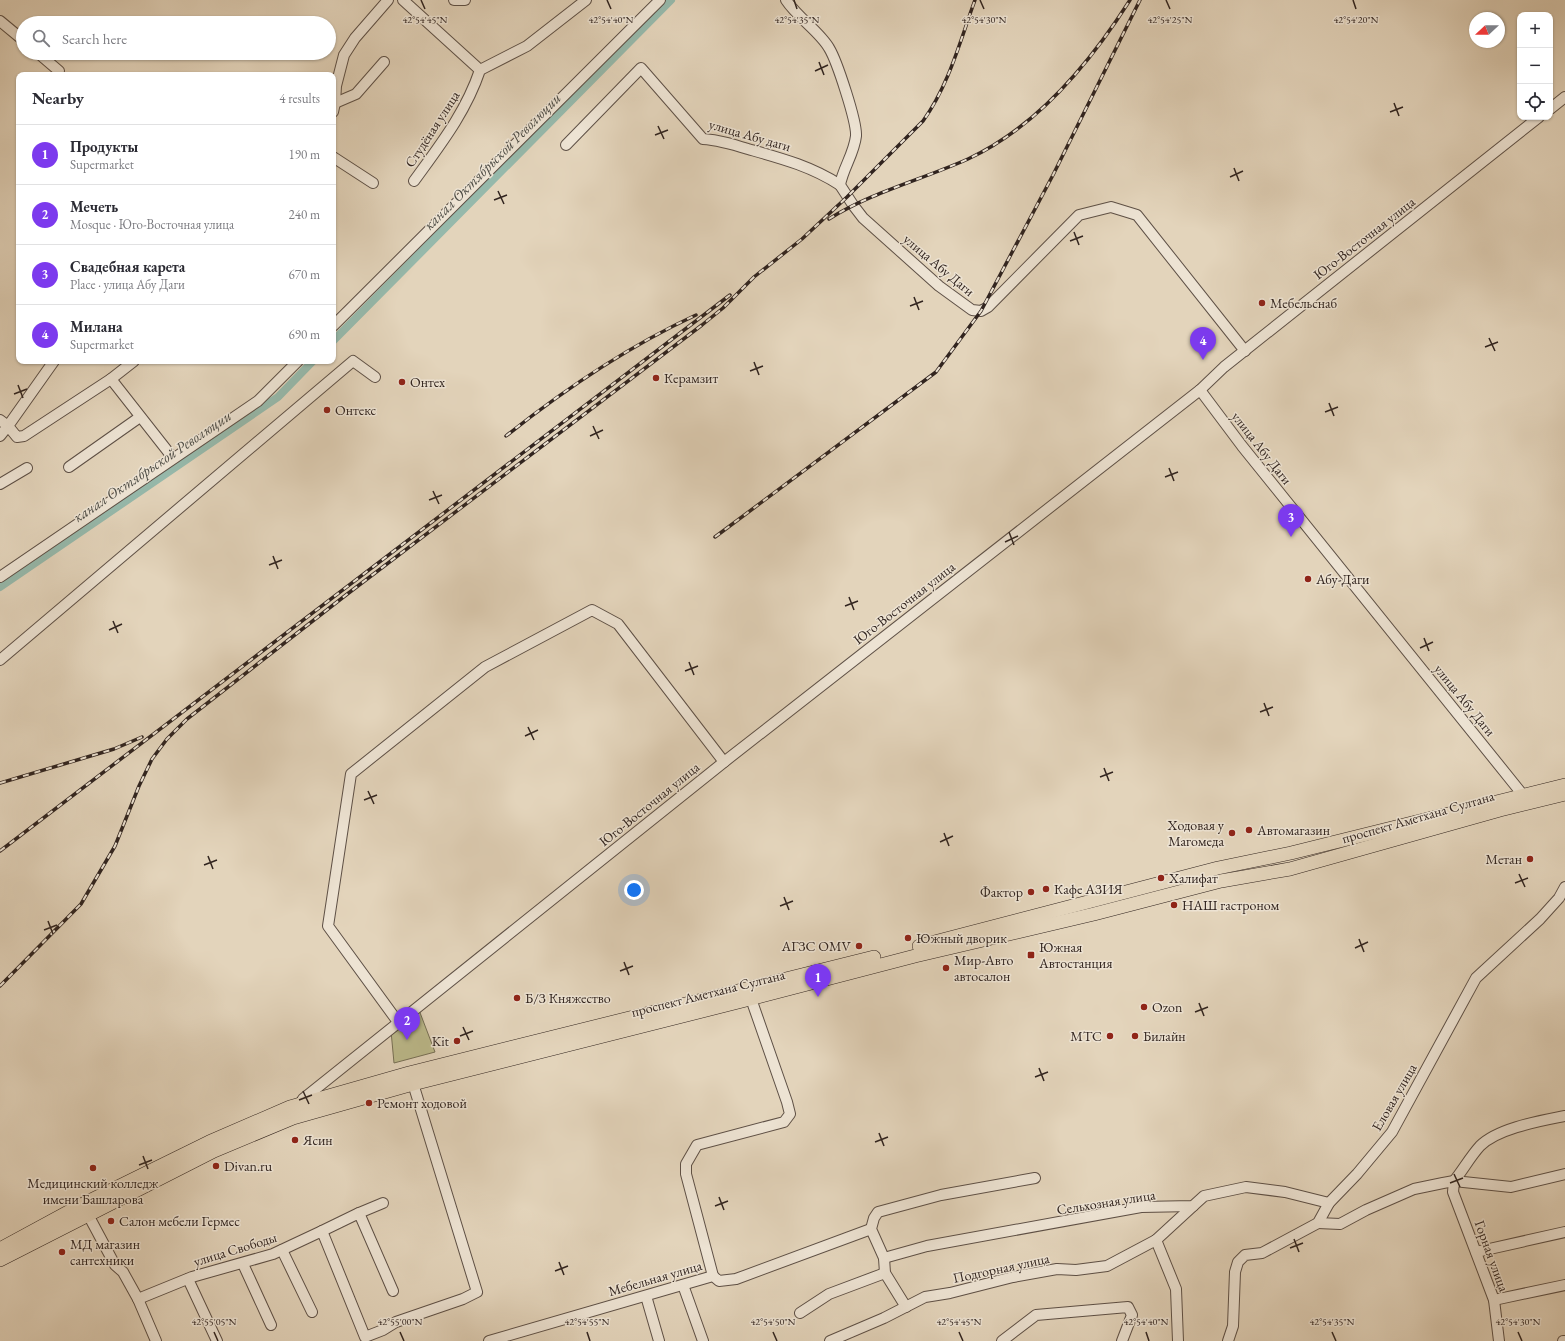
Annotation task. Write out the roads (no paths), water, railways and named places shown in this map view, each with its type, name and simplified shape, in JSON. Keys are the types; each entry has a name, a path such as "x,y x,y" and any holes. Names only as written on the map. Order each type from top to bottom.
{"main road":[{"path":"0,1260 85,1209 209,1142 300,1104 749,994 1218,868 1291,853 1564,791"},
{"path":"0,1249 214,1151 293,1118 411,1078"}],"street":[{"path":"336,86 344,55 355,38 388,0"},
{"path":"403,0 480,70 527,46 586,0"},
{"path":"454,0 465,0"},
{"path":"336,323 660,0"},
{"path":"786,0 829,48 854,116 856,134 854,149 841,176 840,185"},
{"path":"0,21 16,34"},
{"path":"46,60 59,71"},
{"path":"336,106 356,94 384,62"},
{"name":"улица Абу даги","path":"566,145 641,68 703,140 719,140 783,158 810,168 840,185"},
{"name":"Студёная улица","path":"414,181 455,124 473,92 480,70"},
{"path":"1553,106 1565,97"},
{"name":"Юго-Восточная улица","path":"293,1118 303,1099 398,1022 724,762 1200,390 1245,350 1535,120"},
{"path":"336,159 373,183"},
{"name":"улица Абу Даги","path":"840,185 863,218 934,280 972,310 980,311 988,307 1079,215 1111,207 1137,214 1245,350"},
{"path":"0,660 353,361 375,377"},
{"path":"0,436 4,423 52,364"},
{"path":"4,423 17,437 24,436 111,379 130,364"},
{"path":"0,577 258,401 295,364"},
{"path":"111,379 173,458"},
{"name":"улица Абу Даги","path":"1200,390 1242,446 1523,800"},
{"path":"70,467 140,417"},
{"path":"0,484 27,468"},
{"path":"398,1022 328,926 351,774 479,672 592,610 618,624 724,762"},
{"name":"Еловая улица","path":"1318,1223 1329,1203 1357,1174 1392,1132 1476,978 1540,919 1559,898 1565,887"},
{"path":"713,1276 686,1174 686,1164 697,1144 784,1122 790,1114 749,994"},
{"path":"322,1231 362,1339 396,1322 463,1300 477,1292 411,1078"},
{"path":"1454,1181 1481,1146 1494,1136 1544,1120 1565,1116"},
{"path":"1228,1341 1233,1326 1235,1272 1238,1262 1245,1255 1262,1253 1318,1223 1340,1224 1366,1210 1414,1189 1454,1181 1510,1186 1565,1174"},
{"path":"906,1308 885,1273 884,1258 872,1229 874,1218 878,1212 941,1195 1035,1178"},
{"name":"Горная улица","path":"1454,1181 1454,1192 1494,1300 1499,1341"},
{"path":"1193,1206 1204,1196 1246,1187 1286,1192 1329,1203"},
{"name":"улица Свободы","path":"138,1299 188,1279 243,1264 282,1250 383,1203"},
{"name":"Подгорная улица","path":"830,1341 906,1308 925,1297 950,1293 1012,1277 1057,1269 1076,1270 1107,1266 1156,1240 1193,1206"},
{"name":"Сельхозная улица","path":"884,1258 927,1246 1141,1207 1193,1206"},
{"path":"85,1209 115,1265 123,1272 138,1299 156,1341"},
{"path":"359,1213 393,1291"},
{"name":"Мебельная улица","path":"489,1341 507,1338 713,1276 719,1280 736,1279 872,1229"},
{"path":"1476,1252 1565,1232"},
{"path":"1156,1240 1176,1289 1178,1341"},
{"path":"282,1250 312,1312"},
{"path":"243,1264 271,1325"},
{"path":"800,1313 829,1294 885,1273"},
{"path":"188,1279 217,1341"},
{"path":"684,1285 703,1341"},
{"path":"1494,1300 1565,1285"},
{"path":"646,1296 659,1341"},
{"path":"1002,1341 1036,1315 1128,1307 1132,1314 1122,1341"}],"waterway":[{"name":"канал Октябрьской Революции","path":"336,338 671,0"},
{"name":"канал Октябрьской Революции","path":"0,587 278,397 310,364"}],"railway":[{"path":"0,986 81,904 115,846 139,786 152,759 167,739 187,719 346,595 702,325 723,308 754,277 802,239 847,197 923,121 947,78 975,0"},
{"path":"829,219 862,201 968,159 993,146 1017,130 1060,91 1079,70 1098,47 1130,0"},
{"path":"715,537 936,372 981,311 1053,175 1140,0"},
{"path":"0,851 730,295"},
{"path":"506,436 574,385 597,370 670,327 696,315"},
{"path":"0,783 114,749 142,737"}],"place":[{"name":"Мебельснаб","path":"1262,303"},
{"name":"Милана","path":"1203,360"},
{"name":"Керамзит","path":"656,378"},
{"name":"Онтех","path":"402,382"},
{"name":"Онтекс","path":"327,410"},
{"name":"Свадебная карета","path":"1291,537"},
{"name":"Абу-Даги","path":"1308,579"},
{"name":"Автомагазин","path":"1249,830"},
{"name":"Ходовая у Магомеда","path":"1232,833"},
{"name":"Метан","path":"1530,859"},
{"name":"Халифат","path":"1161,878"},
{"name":"Кафе АЗИЯ","path":"1046,889"},
{"name":"Фактор","path":"1031,892"},
{"name":"НАШ гастроном","path":"1174,905"},
{"name":"Южный дворик","path":"908,938"},
{"name":"АГЗС OMV","path":"859,946"},
{"name":"Южная Автостанция","path":"1031,955"},
{"name":"Мир-Авто автосалон","path":"946,968"},
{"name":"Продукты","path":"818,997"},
{"name":"Б/З Княжество","path":"517,998"},
{"name":"Ozon","path":"1144,1007"},
{"name":"МТС","path":"1110,1036"},
{"name":"Билайн","path":"1135,1036"},
{"name":"Мечеть","path":"407,1040"},
{"name":"Kit","path":"457,1041"},
{"name":"Ремонт ходовой","path":"369,1103"},
{"name":"Ясин","path":"295,1140"},
{"name":"Divan.ru","path":"216,1166"},
{"name":"Медицинский колледж имени Башларова","path":"93,1168"},
{"name":"Салон мебели Гермес","path":"111,1221"},
{"name":"МД магазин сантехники","path":"62,1252"}]}
